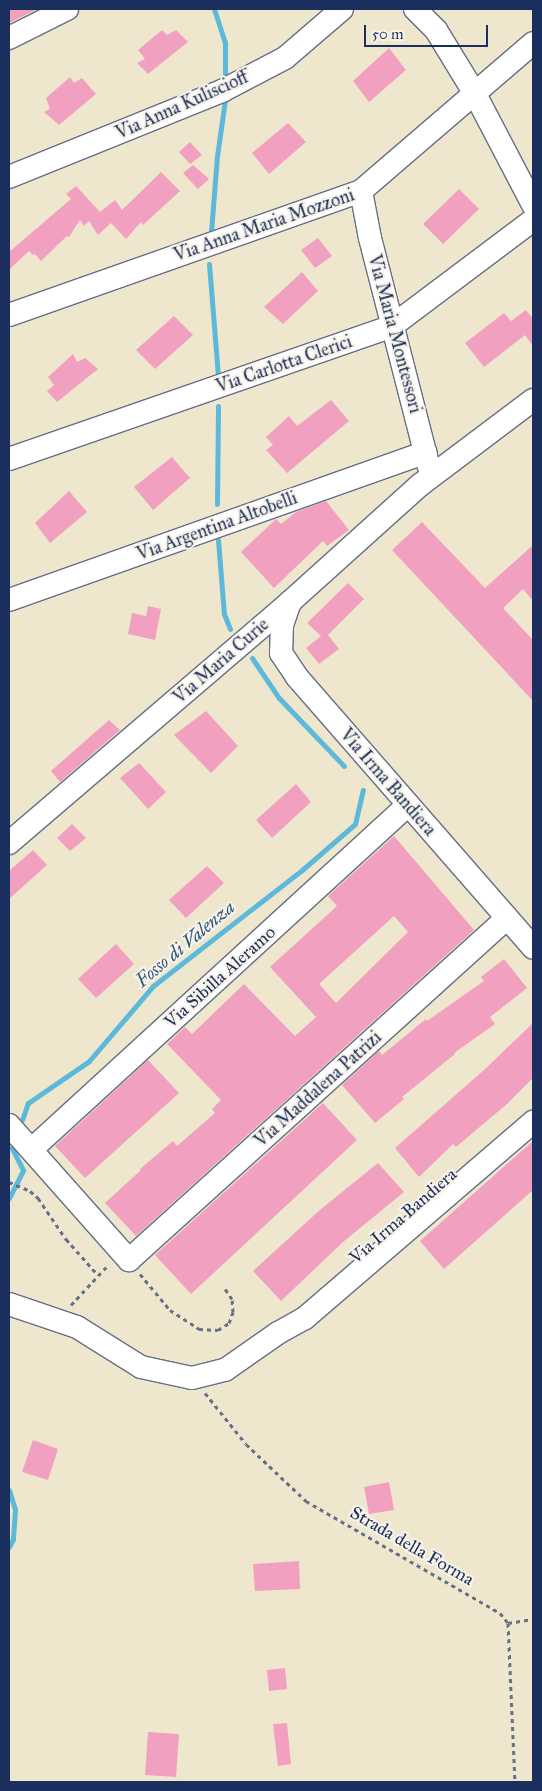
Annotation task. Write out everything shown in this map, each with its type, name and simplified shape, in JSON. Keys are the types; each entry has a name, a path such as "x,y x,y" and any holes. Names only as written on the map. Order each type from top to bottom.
{"street":[{"path":"9,38 67,9"},
{"name":"Via Anna Kuliscioff","path":"9,177 222,91 285,58 342,9"},
{"path":"415,9 436,30 475,94 533,205"},
{"name":"Via Anna Maria Mozzoni","path":"9,315 362,191 533,43"},
{"name":"Via Maria Montessori","path":"362,191 370,238 432,476"},
{"name":"Via Carlotta Clerici","path":"9,459 392,326 533,220"},
{"name":"Via Maria Curie","path":"9,843 290,602 432,476 533,400"},
{"name":"Via Argentina Altobelli","path":"9,600 426,452"},
{"name":"Via Irma Bandiera","path":"290,602 282,625 281,653 296,677 533,948"},
{"name":"Via Sibilla Aleramo","path":"32,1149 408,805"},
{"name":"Via Maddalena Patrizi","path":"129,1260 507,918"},
{"name":"Via Irma Bandiera","path":"278,1333 297,1308 533,1104"},
{"name":"Via Irma Bandiera","path":"9,1304 77,1326 141,1366 192,1378 225,1370 278,1333 305,1318 533,1122"},
{"path":"9,1125 129,1260"}],"path":[{"path":"9,1182 38,1198 66,1239 98,1275"},
{"path":"129,1260 170,1310 199,1329 218,1330 229,1323 233,1312 232,1299 224,1287"},
{"path":"59,1319 92,1281"},
{"name":"Strada della Forma","path":"192,1378 246,1444 306,1501 500,1613 508,1623"},
{"path":"515,1782 508,1623 533,1620"}],"building":[{"path":"9,9 38,9 9,23"},
{"path":"162,30 167,35 176,30 188,42 148,74 137,63 145,59 138,50"},
{"path":"389,48 406,70 369,102 353,81"},
{"path":"70,77 74,83 82,78 96,94 59,125 44,112 50,109 46,98"},
{"path":"288,123 306,142 269,174 252,153"},
{"path":"190,142 202,155 190,164 179,152"},
{"path":"193,165 209,179 198,189 183,173"},
{"path":"161,172 180,191 143,225 141,222 126,239 111,223 98,235 89,221 84,226 80,220 69,237 67,236 41,261 35,254 33,255 29,251 9,270 9,252 71,199 66,194 76,186 100,212 115,200 122,210"},
{"path":"459,189 479,209 443,244 423,224"},
{"path":"318,238 332,256 315,268 301,250"},
{"path":"302,272 318,291 283,324 264,307"},
{"path":"526,310 533,319 533,346 525,335 484,367 465,343 504,313 511,321"},
{"path":"174,316 193,335 155,369 136,350"},
{"path":"73,354 77,362 85,358 98,369 57,402 47,391 54,385 48,377"},
{"path":"331,400 349,421 287,473 266,450 273,445 266,437 289,416 297,426"},
{"path":"172,457 190,478 153,510 134,487"},
{"path":"69,491 87,512 50,543 35,523"},
{"path":"326,501 349,530 327,546 323,541 274,588 241,552 276,519 281,524 296,512"},
{"path":"422,522 485,588 533,545 533,601 523,589 503,608 533,640 533,701 392,550"},
{"path":"348,583 364,599 328,635 339,649 319,664 306,648 321,636 307,623"},
{"path":"148,606 161,609 155,640 128,634 132,613 146,616"},
{"path":"206,711 238,746 211,773 174,735"},
{"path":"109,720 120,730 60,782 51,771"},
{"path":"139,763 166,792 148,809 120,778"},
{"path":"296,784 311,802 272,838 256,820"},
{"path":"72,824 86,838 70,851 57,838"},
{"path":"394,836 474,930 136,1236 105,1203 140,1169 173,1141 177,1146 215,1113 212,1109 221,1100 167,1044 185,1027 192,1034 244,984 295,1036 316,1017 270,967 337,906 328,896","holes":["394,916 408,932 336,1003 319,984"]},
{"path":"33,850 47,865 9,899 9,871"},
{"path":"207,866 224,883 186,918 169,900"},
{"path":"116,944 134,964 96,998 78,979"},
{"path":"504,959 527,988 490,1017 495,1024 454,1053 402,1097 404,1099 375,1123 342,1085 379,1051 382,1055 426,1019 427,1021 484,981 481,977"},
{"path":"533,1023 533,1078 507,1104 456,1147 453,1144 419,1177 395,1148 484,1070"},
{"path":"148,1060 179,1093 85,1178 55,1146"},
{"path":"323,1103 357,1140 191,1294 155,1255"},
{"path":"533,1141 533,1190 444,1269 420,1241"},
{"path":"378,1163 404,1192 343,1242 281,1301 253,1271 321,1209"},
{"path":"33,1440 58,1449 48,1480 22,1472"},
{"path":"389,1482 394,1510 369,1514 364,1487"},
{"path":"299,1561 300,1589 255,1591 253,1564"},
{"path":"285,1668 287,1689 269,1691 267,1670"},
{"path":"287,1723 291,1764 278,1766 273,1724"},
{"path":"148,1732 179,1734 176,1777 145,1775"}],"waterway":[{"name":"Fosso di Valenza","path":"214,9 225,42 225,74"},
{"name":"Fosso di Valenza","path":"211,232 217,156 225,100"},
{"name":"Fosso di Valenza","path":"209,264 218,376"},
{"name":"Fosso di Valenza","path":"217,504 218,406"},
{"name":"Fosso di Valenza","path":"218,540 224,614 230,629"},
{"name":"Fosso di Valenza","path":"252,658 279,698 344,766"},
{"name":"Fosso di Valenza","path":"22,1120 28,1103 89,1061 153,986 302,870 355,824 363,790"},
{"name":"Fosso di Valenza","path":"9,1198 23,1170 12,1148"},
{"name":"Fosso di Valenza","path":"9,1490 15,1510 13,1539 9,1547"}]}
